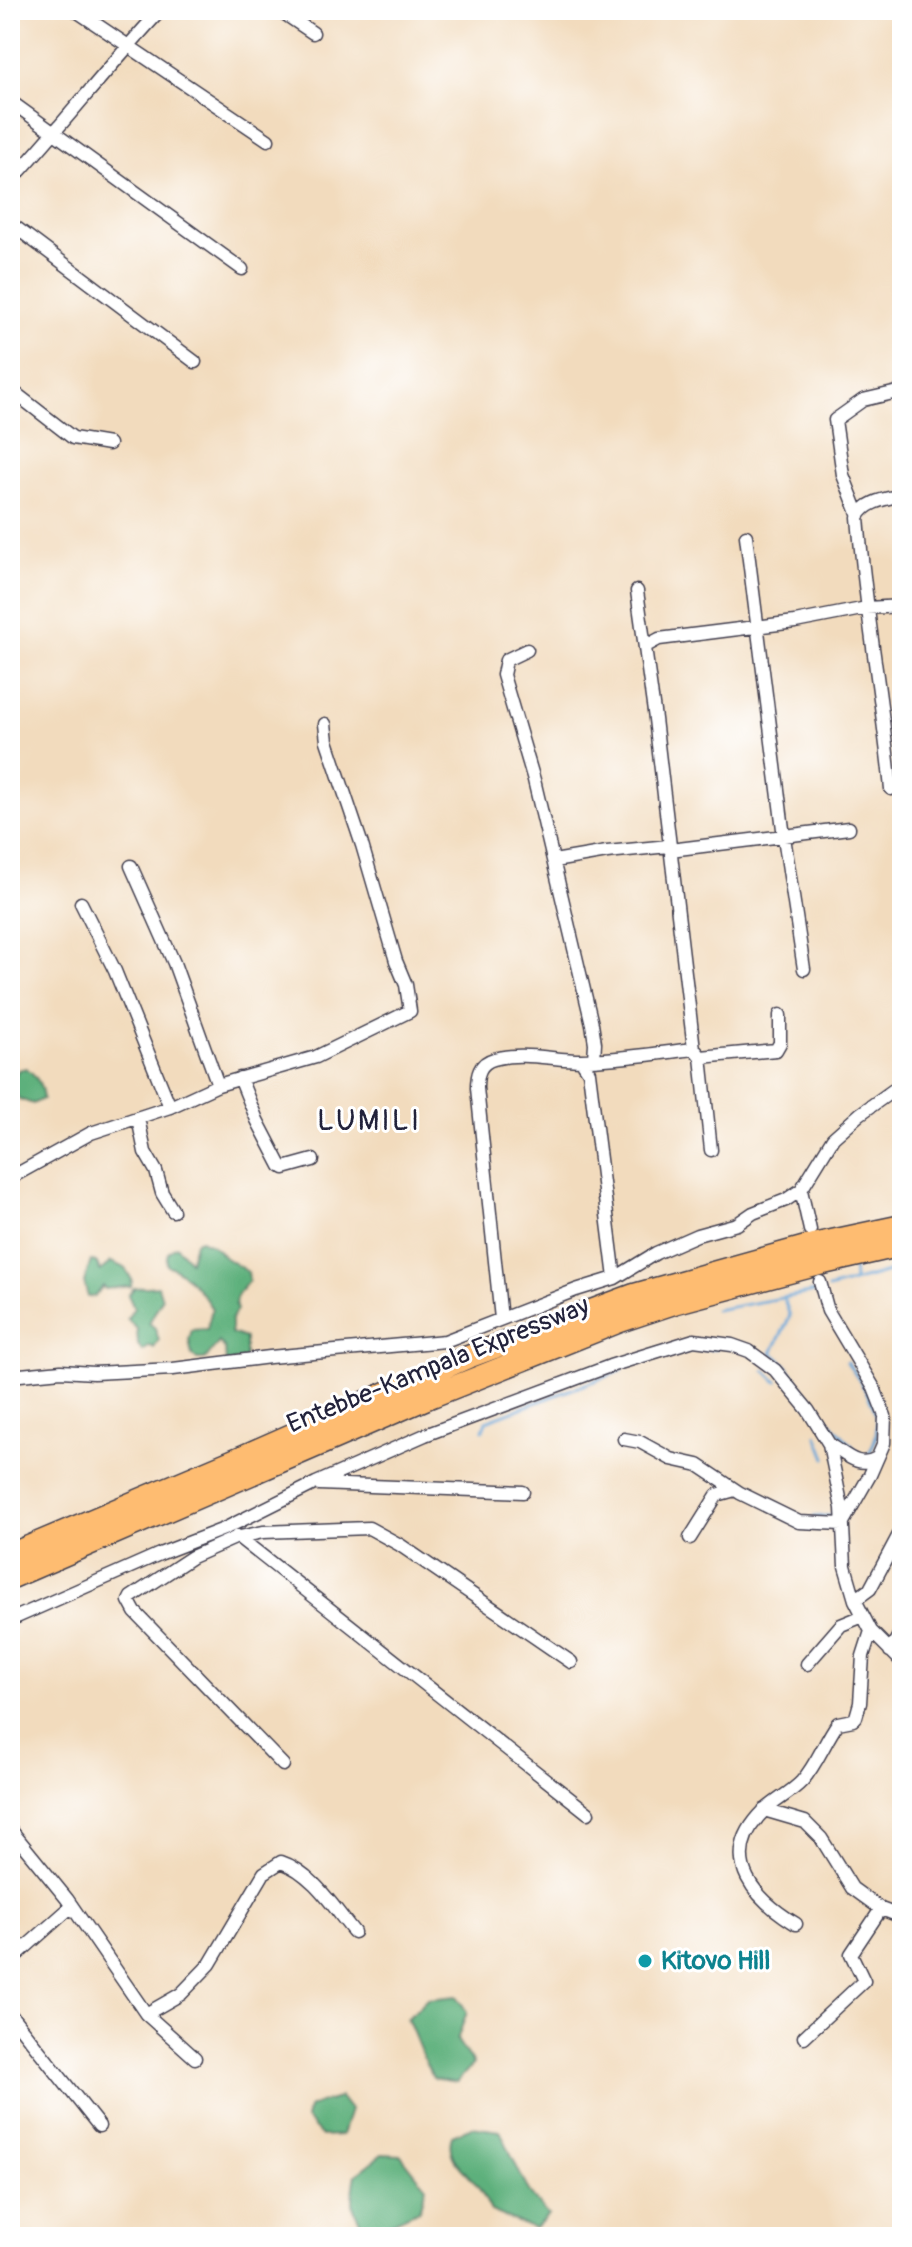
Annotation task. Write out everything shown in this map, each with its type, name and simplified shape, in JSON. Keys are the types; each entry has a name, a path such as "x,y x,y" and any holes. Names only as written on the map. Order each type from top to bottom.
{"highway":[{"name":"Entebbe-Kampala Expressway","path":"10,1555 468,1357 634,1295 813,1245 902,1226"},
{"name":"Entebbe-Kampala Expressway","path":"10,1578 413,1404 620,1321 677,1302 902,1245"}],"street":[{"path":"75,10 268,140"},
{"path":"10,182 161,10"},
{"path":"279,10 313,33"},
{"path":"10,101 242,269"},
{"path":"10,223 195,362"},
{"path":"10,389 73,438 109,444"},
{"path":"891,789 858,513 843,475 835,420 863,400 902,391"},
{"path":"858,513 869,504 902,495"},
{"path":"746,536 804,969"},
{"path":"637,591 711,1150"},
{"path":"646,646 659,639 758,627 867,608 902,606"},
{"path":"527,650 506,660 503,675 554,861 592,1024 594,1059"},
{"path":"10,1178 82,1137 170,1107 218,1085 316,1057 410,1011 410,997 334,764 325,724"},
{"path":"554,861 607,852 784,837 849,828"},
{"path":"131,866 174,963 218,1085"},
{"path":"81,903 115,971 170,1107"},
{"path":"501,1319 477,1073 493,1059 533,1056 581,1060 776,1050 780,1043 780,1015"},
{"path":"581,1060 589,1072 615,1278"},
{"path":"240,1078 277,1162 284,1168 313,1160"},
{"path":"10,1376 61,1371 94,1373 173,1369 270,1357 432,1344 463,1335 576,1290 615,1278 656,1253 697,1235 737,1224 753,1213 786,1200 801,1190 833,1138 902,1084"},
{"path":"138,1118 145,1152 173,1211"},
{"path":"801,1190 810,1230"},
{"path":"820,1282 828,1311 874,1388 885,1416 884,1443 842,1524"},
{"path":"10,1620 224,1529 316,1483 425,1435 610,1366 694,1340 732,1345 749,1351 775,1370 808,1410 829,1444 840,1491 845,1566 855,1600 871,1631 902,1662"},
{"path":"624,1439 640,1442 671,1459 698,1465 735,1490 799,1522 842,1524"},
{"path":"829,1444 859,1463 877,1458"},
{"path":"316,1483 523,1492"},
{"path":"690,1538 717,1495 735,1490"},
{"path":"283,1765 135,1612 129,1601 192,1557 240,1538 263,1532 369,1528 392,1539 571,1662"},
{"path":"224,1529 240,1538 588,1813"},
{"path":"855,1600 870,1589 902,1529"},
{"path":"807,1664 841,1625 863,1616"},
{"path":"890,1651 902,1630"},
{"path":"796,1924 756,1894 742,1864 745,1841 749,1828 764,1810 802,1781 839,1721 851,1721 856,1717 863,1656 871,1631"},
{"path":"764,1810 805,1822 821,1838 852,1888 881,1909 902,1917"},
{"path":"10,1829 72,1906 146,2014 195,2058"},
{"path":"146,2014 181,1994 210,1964 264,1873 281,1862 293,1866 315,1887 354,1932"},
{"path":"10,1961 72,1906"},
{"path":"804,2037 864,1981 851,1954 881,1909"},
{"path":"10,2014 99,2126"}],"green space":[{"path":"26,1068 38,1081 43,1099 33,1104 19,1099 10,1084 18,1070"},
{"path":"200,1240 212,1245 224,1257 248,1272 249,1280 236,1298 237,1310 231,1320 231,1333 245,1338 245,1358 226,1363 225,1349 219,1342 206,1359 192,1356 189,1339 192,1330 207,1329 212,1309 192,1283 167,1265 167,1259 176,1246 190,1261 195,1242"},
{"path":"91,1261 96,1262 100,1271 111,1262 125,1268 132,1280 131,1286 105,1289 103,1286 95,1296 88,1297 84,1282"},
{"path":"158,1286 162,1299 149,1323 155,1328 159,1340 154,1348 150,1346 143,1351 138,1345 137,1329 127,1319 134,1308 128,1295 134,1288"},
{"path":"457,1996 467,2012 457,2040 473,2064 457,2082 433,2078 407,2019 427,1999"},
{"path":"340,2097 350,2110 342,2135 322,2136 306,2119 308,2108"},
{"path":"472,2127 500,2131 526,2186 548,2215 534,2229 491,2211 477,2186 456,2162 451,2150 452,2135"},
{"path":"382,2154 401,2155 426,2187 419,2210 369,2233 355,2212 354,2183 356,2174"}],"waterway":[{"path":"853,1264 854,1280"},
{"path":"828,1289 902,1268"},
{"path":"715,1310 815,1292"},
{"path":"784,1299 790,1316 772,1353 786,1365 813,1403 861,1456 868,1455 877,1430 876,1418 868,1395 847,1362"},
{"path":"672,1352 716,1349"},
{"path":"483,1430 486,1421 623,1368"},
{"path":"765,1370 777,1382"},
{"path":"817,1435 826,1458"},
{"path":"814,1517 838,1515"}],"place":[{"name":"Kitovo Hill","path":"645,1961"}],"district":[{"name":"LUMILI","path":"369,1120"}]}
